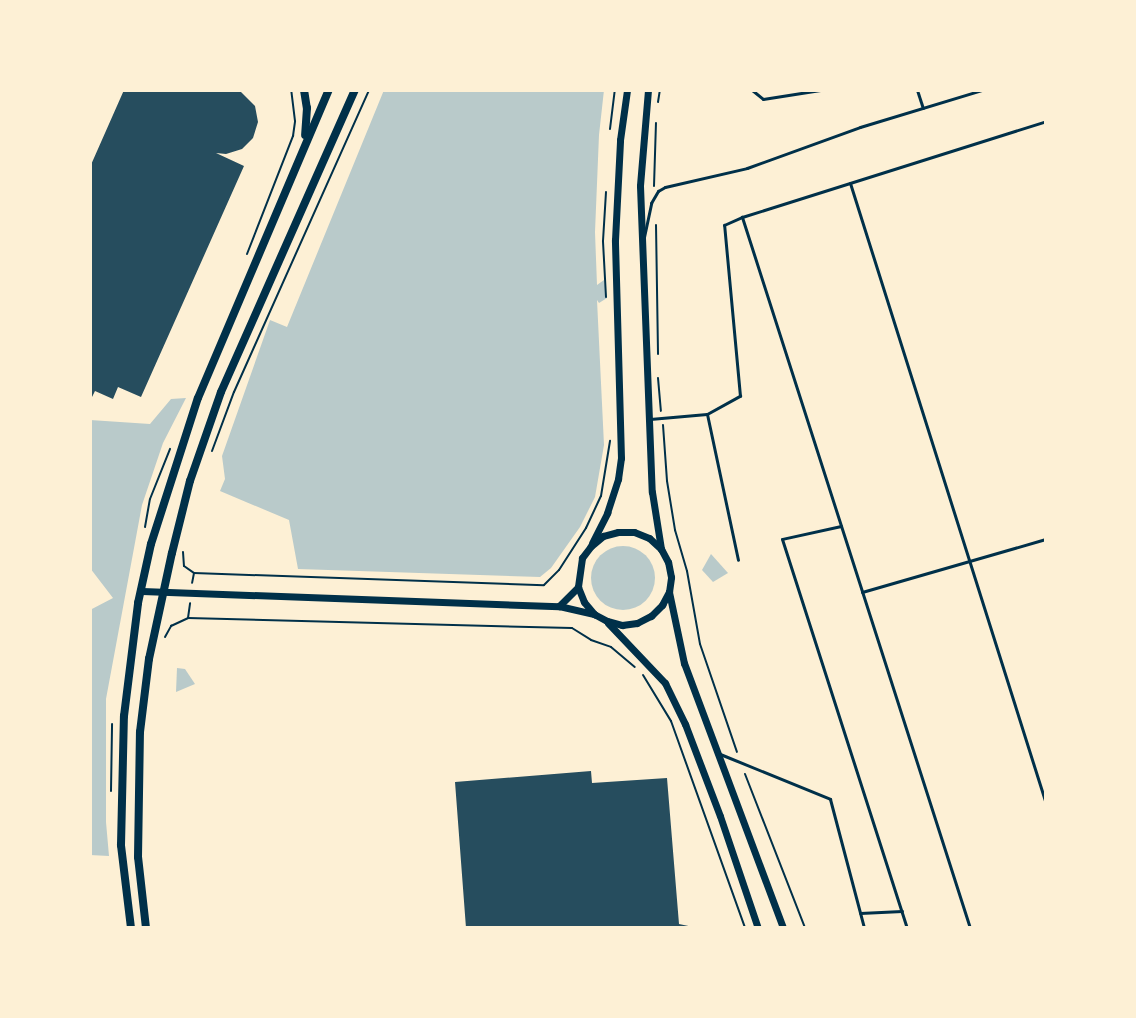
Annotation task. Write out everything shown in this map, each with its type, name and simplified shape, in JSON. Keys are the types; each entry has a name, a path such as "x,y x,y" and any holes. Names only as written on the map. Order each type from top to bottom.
{"main road":[{"path":"304,90 307,108 304,142"},
{"path":"131,928 121,845 124,716 151,544 198,398 304,142 329,90"},
{"path":"146,928 138,857 140,732 149,659 190,481 221,392 355,90"}],"street":[{"path":"594,614 584,602 578,587 582,558 591,546 607,513 618,479 621,458 615,240 620,140 627,90"},
{"path":"648,90 640,186 653,503 661,549 668,562 671,577 669,592 684,663 720,754 783,928"},
{"path":"591,546 603,536 618,532 634,532 649,538 661,549"},
{"path":"559,606 578,587"},
{"path":"142,591 559,606 594,614 622,625 637,623 651,616 662,605 669,592"},
{"path":"607,621 665,683 685,724 720,816 758,928"}],"lane":[{"path":"752,90 763,99 820,90"},
{"path":"917,90 923,108"},
{"path":"643,241 654,197 665,187 747,168 860,126 982,90"},
{"path":"649,420 707,414 740,396 724,225 742,217 1046,121"},
{"path":"850,183 1046,804"},
{"path":"742,217 970,928"},
{"path":"707,414 738,560"},
{"path":"841,526 782,539 907,928"},
{"path":"862,592 1046,539"},
{"path":"720,754 830,799 864,928"},
{"path":"860,913 902,911"}],"path":[{"path":"210,458 234,392 369,90"},
{"path":"610,131 615,90"},
{"path":"657,107 660,90"},
{"path":"346,108 358,114"},
{"path":"654,197 657,118"},
{"path":"606,299 603,241 607,186"},
{"path":"655,218 658,358"},
{"path":"658,370 667,481 675,531 687,571 700,645 741,762 805,928"},
{"path":"183,550 184,566 194,573 544,585 559,570 586,528 602,496 610,433"},
{"path":"188,618 194,573"},
{"path":"160,647 171,626 188,618 572,628 591,640 610,647 642,673 670,721 745,928"}],"shaded area":[{"path":"384,90 604,90 599,135 595,232 597,285 604,280 607,298 599,303 597,300 604,445 595,497 580,527 551,568 540,577 298,569 289,520 220,491 225,479 222,456 270,320 287,327"},
{"path":"186,398 163,443 142,505 106,699 106,822 109,856 90,855 90,610 113,598 90,568 90,420 150,424 171,399"},
{"path":"623,546 641,552 649,560 655,578 649,596 641,604 623,610 605,604 597,596 591,578 597,560 605,552"},
{"path":"711,554 728,573 713,582 702,570"},
{"path":"177,668 185,669 195,684 176,692"}],"building":[{"path":"124,90 239,90 255,106 258,122 253,138 242,149 226,154 216,153 244,166 141,397 118,387 113,399 95,391 90,401 90,167"},
{"path":"591,771 592,783 667,778 679,924 698,928 466,928 455,782"}]}
